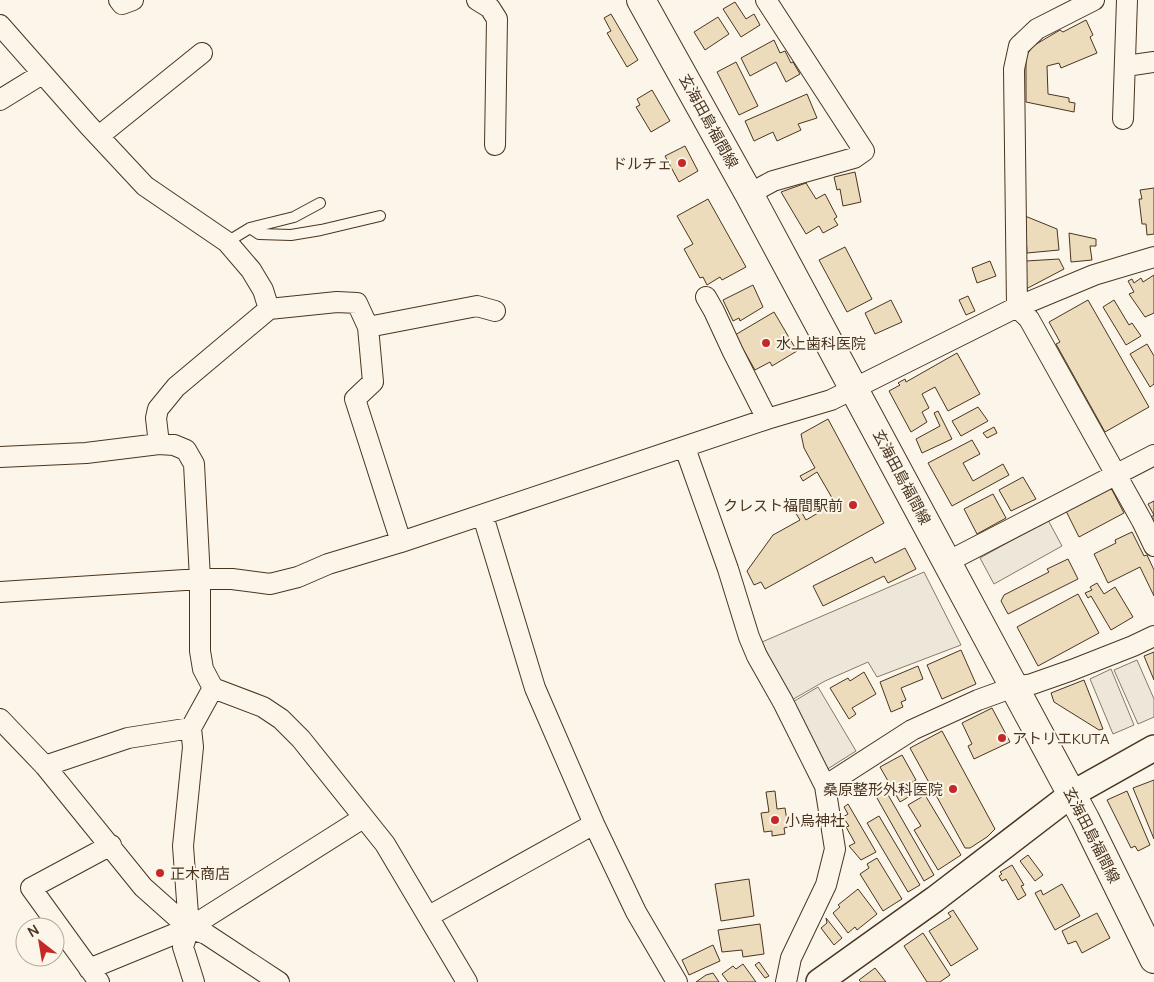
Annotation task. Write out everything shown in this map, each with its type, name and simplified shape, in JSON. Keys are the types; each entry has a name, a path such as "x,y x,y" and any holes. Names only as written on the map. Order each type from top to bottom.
{"main road":[{"name":"玄海田島福間線","path":"647,2 1072,794 1154,959"}],"street":[{"path":"119,0 122,4 133,0"},
{"path":"477,0 490,8 497,19 495,145"},
{"path":"749,194 773,181 854,158 864,151 766,0"},
{"path":"1094,0 1037,29 1019,46 1014,69 1017,307 1030,319 1154,546"},
{"path":"1124,119 1127,0"},
{"path":"0,25 42,74 145,186 227,242 250,270 263,290 269,310"},
{"path":"99,136 202,53"},
{"path":"1126,66 1154,62"},
{"path":"0,100 42,74"},
{"path":"0,592 200,580 232,580 270,584 298,577 328,564 483,516 767,419 831,400 1017,307 1094,275 1154,256"},
{"path":"706,297 767,419"},
{"path":"158,444 156,418 158,409 176,386 269,310 337,302 357,303 368,327 373,382 355,399 402,542"},
{"path":"368,327 477,306 495,311"},
{"path":"0,457 86,453 158,444 174,445 186,450 194,464 200,580 200,651 203,669 213,688 262,707 281,719 301,739 385,844 467,982"},
{"path":"685,448 753,646 825,786 834,849 826,885 791,958 786,982"},
{"path":"947,562 1154,455"},
{"path":"483,516 535,688 594,824 636,912 676,982"},
{"path":"825,786 912,730 978,700 1072,670 1154,636"},
{"path":"194,982 183,947 189,928 183,846 193,747 192,728 213,688"},
{"path":"0,719 45,766 111,845 143,887 189,928 206,934 279,982"},
{"path":"45,766 128,738 192,728"},
{"path":"819,982 935,899 1072,794 1154,748"},
{"path":"111,845 31,888 94,976 189,928 363,818"},
{"path":"429,916 594,824"}],"lane":[{"path":"227,242 250,228 294,217 320,203"},
{"path":"250,228 259,234 291,235 380,216"}],"shaded area":[{"path":"1048,520 1062,546 994,584 980,558"},
{"path":"924,572 961,645 877,677 868,662 825,681 790,701 762,642"},
{"path":"1137,660 1154,699 1154,717 1138,724 1114,670"},
{"path":"1111,669 1134,725 1113,734 1090,679"},
{"path":"818,687 856,751 826,770 791,703"}],"building":[{"path":"735,2 746,19 754,14 760,25 741,37 723,9"},
{"path":"611,14 638,60 627,67 607,33 611,31 604,18"},
{"path":"718,17 729,34 705,50 694,32"},
{"path":"1086,20 1093,35 1090,37 1097,53 1061,68 1059,63 1047,66 1048,94 1069,98 1069,102 1075,103 1074,112 1026,102 1026,56 1033,46 1060,30 1063,32"},
{"path":"774,40 780,53 785,51 791,63 793,62 800,74 786,82 776,62 750,76 741,58"},
{"path":"736,62 758,106 739,115 717,72"},
{"path":"652,90 670,121 651,132 636,107 640,105 637,99"},
{"path":"807,94 817,118 798,124 801,130 777,141 773,132 754,141 745,121"},
{"name":"ドルチェ","path":"685,146 698,171 679,182 665,156"},
{"path":"855,172 861,202 843,206 840,189 837,190 834,177"},
{"path":"806,183 816,199 825,194 837,217 834,219 838,225 823,233 819,226 806,234 781,192"},
{"path":"1154,188 1154,234 1147,235 1146,224 1142,224 1139,199 1142,199 1140,190"},
{"path":"708,199 746,267 722,280 720,277 707,285 703,277 700,278 684,249 693,244 677,216"},
{"path":"1025,216 1057,229 1059,250 1027,253"},
{"path":"1069,233 1096,239 1096,246 1090,246 1092,260 1071,262"},
{"path":"845,247 872,299 847,312 819,260"},
{"path":"1059,259 1064,269 1026,289 1026,261"},
{"path":"990,261 996,276 977,283 972,268"},
{"path":"1154,275 1154,313 1145,317 1129,294 1134,292 1128,281 1132,279 1134,283 1141,278 1143,282"},
{"path":"753,285 763,307 740,321 739,318 733,321 723,300"},
{"path":"968,296 975,311 966,315 959,300"},
{"path":"891,300 902,322 875,334 865,313"},
{"path":"1088,300 1149,407 1105,432 1056,344 1060,342 1049,322"},
{"path":"1114,300 1129,325 1132,323 1141,336 1126,345 1103,307"},
{"name":"水上歯科医院","path":"774,312 797,351 772,366 770,362 755,370 735,335"},
{"path":"1147,344 1154,356 1154,384 1150,387 1130,354"},
{"path":"957,353 980,394 948,411 935,387 922,394 929,408 922,412 927,422 911,432 889,391 900,385 898,383 905,379 906,382"},
{"path":"978,407 988,421 961,436 952,421"},
{"path":"938,411 952,439 922,453 916,439 940,426 934,413"},
{"name":"クレスト福間駅前","path":"828,419 884,523 765,589 761,582 754,585 747,571 773,535 800,520 792,507 797,504 806,520 818,513 812,502 819,498 825,509 835,503 817,472 803,481 800,476 815,468 804,448 801,434"},
{"path":"994,427 997,433 987,438 983,433"},
{"path":"972,440 980,454 963,463 973,481 1003,464 1009,475 952,506 928,463"},
{"path":"1023,477 1036,499 1011,511 999,490"},
{"path":"1111,488 1124,513 1079,537 1066,511"},
{"path":"993,494 1006,518 977,534 964,509"},
{"path":"1154,501 1154,515 1148,504"},
{"path":"1132,532 1144,556 1147,555 1154,570 1154,596 1140,567 1108,583 1094,554 1116,543 1115,540"},
{"path":"905,548 916,569 888,583 884,576 823,606 813,586 872,557 875,563"},
{"path":"1068,559 1078,579 1008,614 1001,601 1004,595 1049,572 1047,569"},
{"path":"1097,583 1104,594 1115,587 1133,617 1111,630 1091,596 1088,598 1085,593 1092,590 1090,587"},
{"path":"1078,594 1099,633 1038,666 1017,627"},
{"path":"961,650 976,684 942,699 927,665"},
{"path":"1154,652 1154,680 1144,656"},
{"path":"918,666 923,679 901,688 906,700 901,702 903,707 891,712 880,682"},
{"path":"864,672 876,694 852,708 856,714 849,719 830,688 848,678 850,681"},
{"path":"1084,680 1103,729 1099,730 1054,702 1051,693"},
{"path":"992,708 1010,742 974,759 968,746 972,744 962,723"},
{"name":"桑原整形外科医院","path":"942,731 995,829 987,837 970,848 965,848 910,748"},
{"path":"902,755 916,780 904,787 910,796 900,802 880,767"},
{"path":"1154,780 1154,839 1133,788"},
{"path":"883,786 934,875 924,881 873,791"},
{"name":"小烏神社","path":"775,791 777,809 785,808 788,827 784,828 785,834 772,836 772,831 764,832 761,813 769,812 766,792"},
{"path":"1127,791 1150,845 1138,851 1135,846 1131,848 1107,800"},
{"path":"925,795 961,855 938,870 914,830 921,826 908,805"},
{"path":"848,804 876,852 861,860 849,846 855,843 846,827 849,826 843,817 848,814 844,807"},
{"path":"879,816 920,885 908,892 867,823"},
{"path":"1028,855 1043,875 1035,881 1020,861"},
{"path":"877,858 902,899 883,911 860,874 869,868 867,864"},
{"path":"1012,865 1024,885 1021,886 1026,895 1018,900 1006,879 1002,881 999,876 1002,874 1000,872"},
{"path":"749,879 754,916 721,921 715,884"},
{"path":"1062,884 1080,916 1055,930 1035,893 1041,890 1043,895"},
{"path":"858,889 877,914 857,930 855,927 848,933 833,913 840,907 838,905"},
{"path":"953,910 978,949 951,966 929,931 951,917 948,913"},
{"path":"1097,913 1110,938 1082,953 1076,941 1068,944 1062,931"},
{"path":"826,918 842,938 834,945 821,928 827,923"},
{"path":"760,924 764,954 743,957 742,950 722,952 718,930"},
{"path":"923,933 950,975 940,982 927,982 904,946"},
{"path":"713,945 720,961 689,975 682,960"},
{"path":"759,962 769,976 765,978 755,965"},
{"path":"743,964 756,982 728,982 722,974 733,966 736,969"},
{"path":"875,968 886,982 861,982 859,980"},
{"path":"713,973 719,982 696,982 706,975"}],"place":[{"name":"ドルチェ","path":"682,163"},
{"name":"水上歯科医院","path":"766,343"},
{"name":"クレスト福間駅前","path":"853,505"},
{"name":"アトリエKUTA","path":"1002,738"},
{"name":"桑原整形外科医院","path":"953,789"},
{"name":"小烏神社","path":"775,820"},
{"name":"正木商店","path":"160,873"}]}
